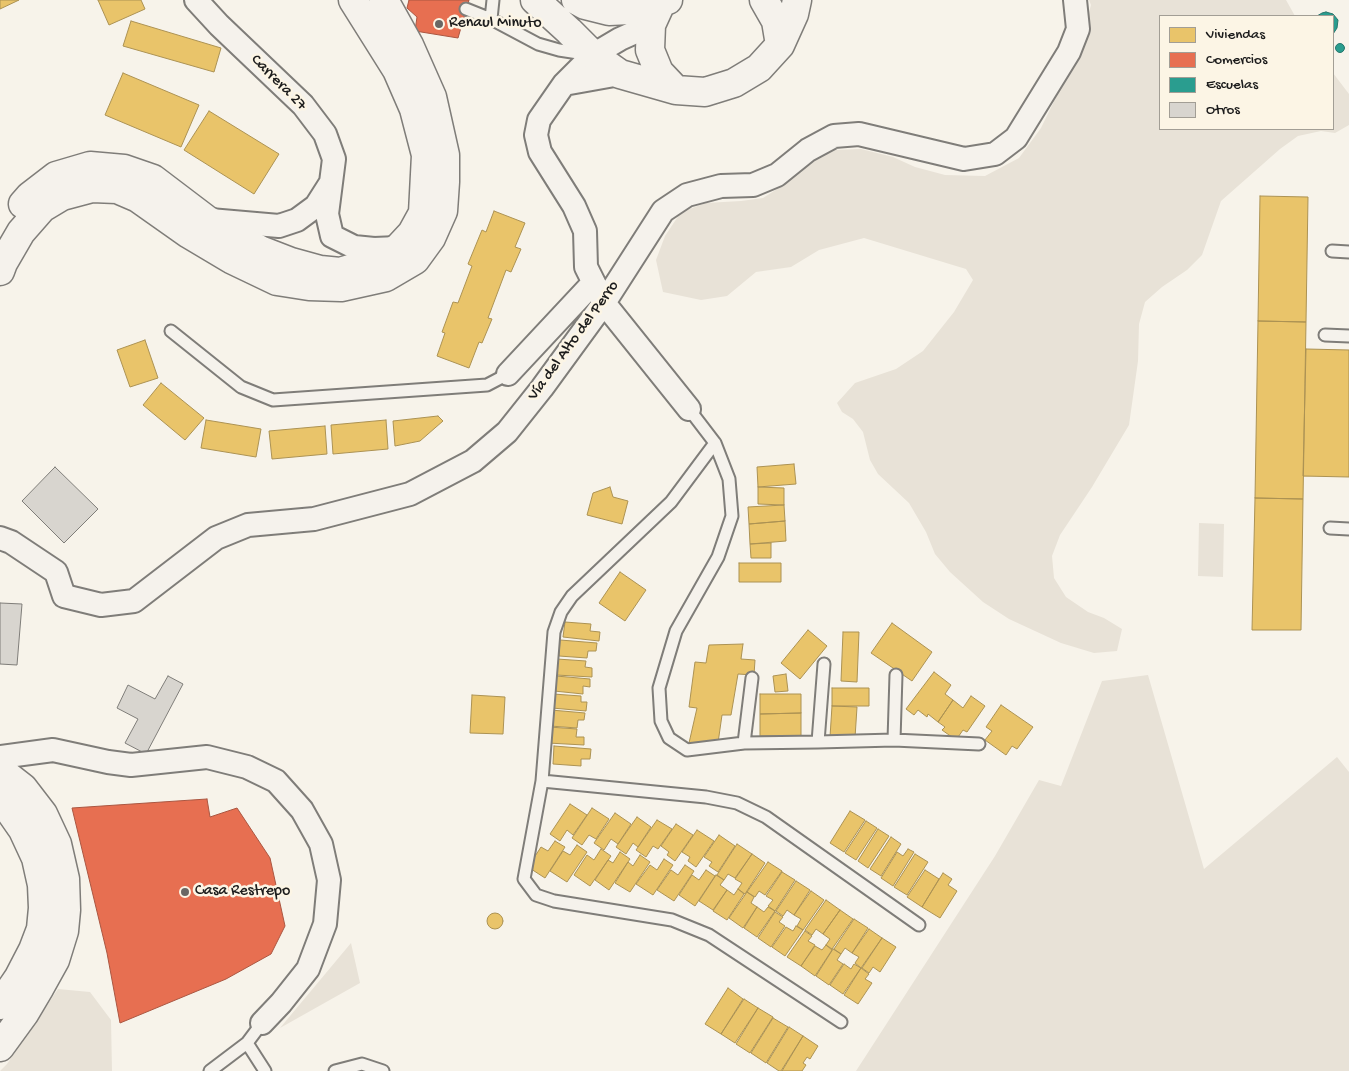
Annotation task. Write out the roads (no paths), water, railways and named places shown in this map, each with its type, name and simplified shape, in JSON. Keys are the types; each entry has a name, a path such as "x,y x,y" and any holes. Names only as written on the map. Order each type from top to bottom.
{"main road":[{"path":"0,235 8,220 30,196 56,176 90,166 124,169 153,179 208,220 260,250 291,262 320,270 340,272 380,260 398,248 412,233 422,214 426,155 414,109 398,70 353,0"},
{"path":"0,271 21,232 42,208 62,196 92,188 117,189 138,198 189,234 277,281 309,286 341,287 386,277 415,260 431,238 443,211 446,182 445,155 432,97 409,45 384,0"},
{"path":"535,0 592,55 620,74 676,90 705,92 734,83 759,68 780,44 794,14 797,0"},
{"path":"576,0 585,5 608,12 660,9 650,50 659,72 676,90"},
{"path":"764,0 776,21 780,44"},
{"path":"0,770 23,788 43,814 57,844 65,878 66,910 64,931 55,960 24,1014 0,1047"},
{"path":"0,801 7,807 24,830 36,858 42,886 43,908 41,929 33,950 19,977 1,1000"}],"street":[{"name":"Carrera 27","path":"196,0 219,25 303,106 325,134 334,159 327,214 332,236 354,247 374,249 398,248"},
{"name":"Vía del Alto del Perro","path":"0,538 11,542 56,572 64,596 101,605 134,601 216,538 248,525 314,519 410,494 473,461 507,432 542,388 604,303 663,211 687,195 721,186 753,185 777,175 808,150 834,136 859,134 964,159 995,154 1016,138 1069,52 1078,29 1075,0"},
{"path":"660,9 620,39 592,55 564,84 540,120 536,135 540,152 574,206 585,231 586,267 604,303 689,409"},
{"path":"564,84 620,74"},
{"path":"208,220 279,226 297,220 316,206 332,181"},
{"path":"508,374 594,283"},
{"path":"0,758 53,750 131,765 207,756 246,767 276,781 302,810 321,844 329,880 325,924 308,969 281,1004 262,1023"}],"lane":[{"path":"491,19 493,0"},
{"path":"466,9 491,19 538,44 559,50 592,55"},
{"path":"1332,251 1349,252"},
{"path":"171,331 241,386 273,400 487,386 508,374"},
{"path":"1325,334 1349,336"},
{"path":"689,409 715,443 729,479 732,516 718,556 676,631 659,688 661,721 669,738 687,750 744,742 894,740 979,744"},
{"path":"715,443 671,502 572,596 561,612 554,632 542,781 524,879 536,895 554,901 672,920 709,935 841,1022"},
{"path":"1330,528 1349,529"},
{"path":"818,742 824,664"},
{"path":"894,740 896,675"},
{"path":"744,742 752,678"},
{"path":"542,781 706,797 737,804 766,817 919,925"},
{"path":"210,1071 225,1066 247,1043 262,1023"},
{"path":"247,1043 265,1071"},
{"path":"340,1070 362,1064 383,1071"}],"place":[{"name":"Renaul Minuto","path":"439,24"},
{"name":"Casa Restrepo","path":"185,892"}]}
